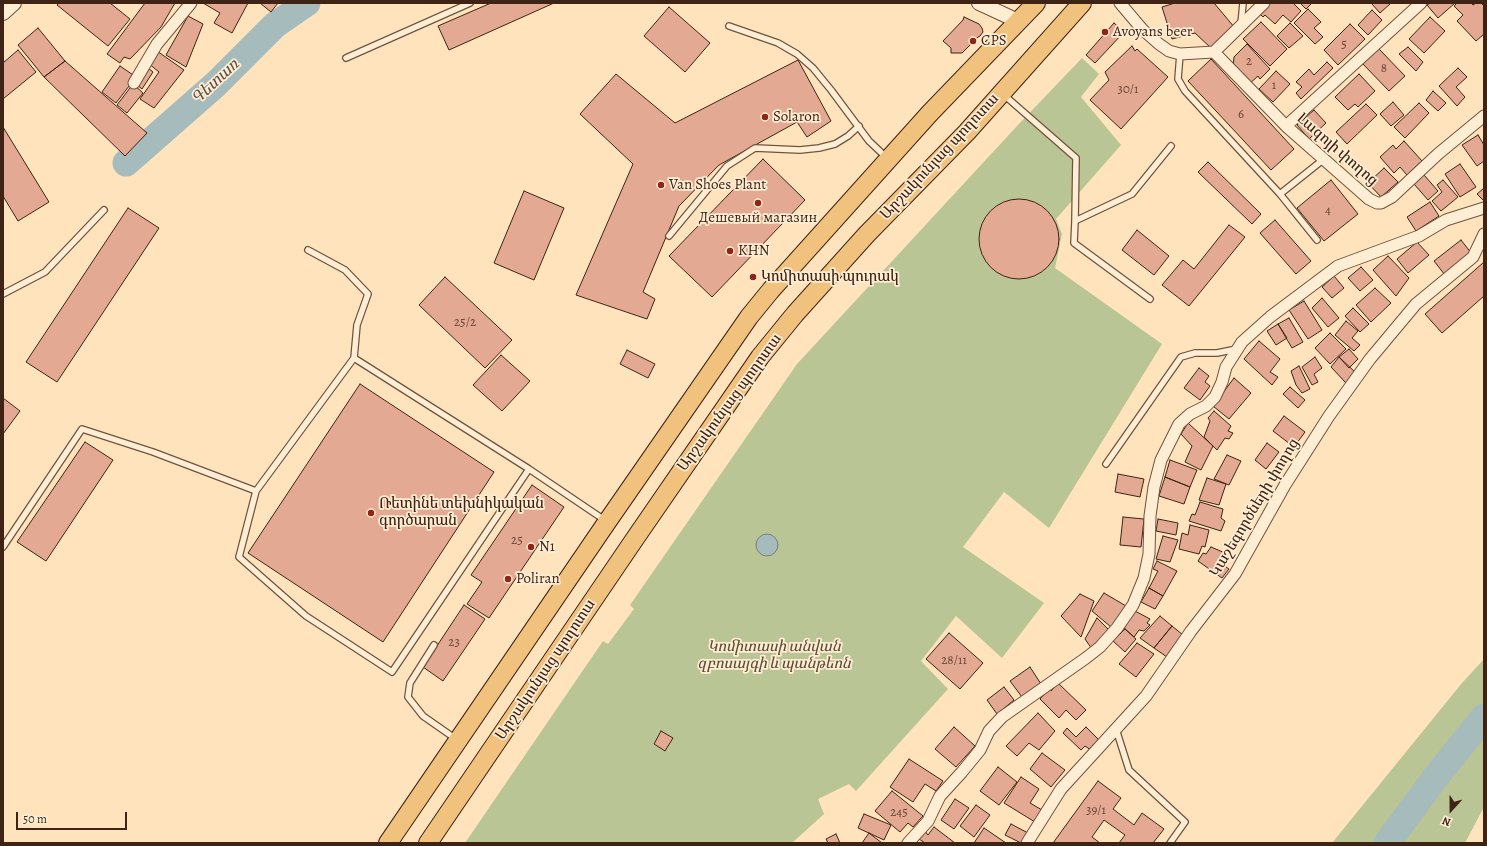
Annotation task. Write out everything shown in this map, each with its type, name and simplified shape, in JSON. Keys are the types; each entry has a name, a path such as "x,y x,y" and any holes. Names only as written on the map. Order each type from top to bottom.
{"main road":[{"path":"388,843 749,317 771,290 930,113 1036,3"},
{"name":"Արշակունյաց պողոտա","path":"428,843 760,357 795,314 862,240 959,140 1082,3"}],"street":[{"path":"3,13 14,3"},
{"path":"134,83 157,44 191,3"},
{"path":"979,3 1018,22"},
{"path":"1120,3 1142,29 1159,44 1169,51 1180,54 1214,52 1264,3"},
{"path":"1286,126 1421,3"},
{"name":"Լազոյի փողոց","path":"1214,52 1286,126 1369,199 1377,203 1381,203 1392,197 1438,154 1484,116"},
{"path":"908,843 928,821 940,796 980,750 988,731 1002,717 1100,647 1109,638 1133,605 1144,578 1149,554 1150,516 1154,487 1161,460 1179,424 1190,414 1206,406 1215,397 1222,382 1226,367 1242,342 1270,317 1338,266 1419,236 1446,220 1484,208"},
{"name":"Կաշեգործների փողոց","path":"1027,843 1061,789 1146,696 1191,631 1235,574 1285,485 1329,416 1370,359 1416,304 1473,257 1484,234"}],"lane":[{"path":"346,58 470,3"},
{"path":"1240,27 1243,3"},
{"path":"729,26 778,43 797,54 812,68 859,126 869,141 889,159"},
{"path":"1180,54 1178,79 1185,91 1280,194 1317,240"},
{"path":"1001,93 1076,158 1074,243 1150,299"},
{"path":"669,236 727,166 755,148 800,150 819,148 836,144 859,126"},
{"path":"1075,221 1132,194 1171,146"},
{"path":"1280,194 1324,159"},
{"path":"3,294 45,272 104,210"},
{"path":"308,250 345,270 368,294 357,325 354,358 256,491 239,557 306,616 392,672 529,468"},
{"path":"1106,464 1181,357 1194,353 1217,353 1237,349"},
{"path":"354,358 529,468 607,522"},
{"path":"3,547 82,429 153,452 256,491"},
{"path":"434,645 410,683 408,697 423,716 458,740"},
{"path":"1116,728 1129,770 1185,822 1170,843"}],"green space":[{"name":"Կոմիտասի անվան զբոսայգի և պանթեոն","path":"1082,58 1099,74 1081,97 1121,145 1056,219 1062,234 1055,268 1162,344 1049,528 1004,492 963,547 1044,603 1002,658 956,616 921,661 948,689 856,791 849,784 818,799 824,814 792,843 465,843 603,641 608,644 634,609 630,605 797,364 1017,126"},
{"path":"1484,659 1484,807 1465,843 1332,843 1462,683"}],"shaded area":[{"path":"767,534 775,537 778,545 775,553 767,556 759,553 756,545 759,537"}],"building":[{"path":"59,3 110,3 130,19 108,46 57,5"},
{"path":"145,3 175,3 161,27 130,59 124,57 120,63 107,54"},
{"path":"203,3 248,3 232,33 214,23 220,13"},
{"path":"260,3 278,3 271,12"},
{"path":"491,3 554,3 449,50 438,26"},
{"path":"1175,3 1214,3 1235,28 1211,48 1195,33 1172,39 1162,7"},
{"path":"1266,3 1293,3 1301,11 1291,22 1283,15 1275,24 1265,15 1263,17 1258,12"},
{"path":"1300,3 1312,3 1306,9"},
{"path":"1371,3 1389,3 1390,4 1380,13"},
{"path":"1430,3 1455,3 1438,18 1427,5"},
{"path":"1457,3 1471,3 1473,5 1476,3 1481,3 1484,6 1484,34 1476,41 1457,21 1463,15 1454,6"},
{"path":"669,7 710,43 685,72 644,36"},
{"path":"1308,9 1321,22 1314,28 1323,37 1315,44 1294,23"},
{"path":"1372,10 1382,20 1368,35 1358,25"},
{"path":"188,16 203,24 186,67 166,55"},
{"path":"964,17 979,24 983,32 962,53 951,53 951,48 943,41 963,20"},
{"path":"1430,17 1445,31 1424,53 1409,39"},
{"path":"1261,22 1287,49 1270,66 1243,39"},
{"path":"1114,23 1124,32 1095,63 1086,55"},
{"path":"1290,23 1303,36 1289,48 1277,36"},
{"path":"1350,24 1365,39 1338,65 1324,50"},
{"path":"38,28 65,61 44,77 18,45"},
{"path":"1247,44 1270,69 1260,79 1258,76 1248,85 1233,68 1234,57"},
{"path":"1132,46 1135,51 1137,49 1168,77 1121,129 1090,100 1109,80 1105,72"},
{"path":"1408,47 1423,62 1416,71 1399,54"},
{"path":"1378,48 1405,76 1389,91 1362,63"},
{"path":"18,50 36,72 3,99 3,63"},
{"path":"157,51 184,70 154,108 140,99 159,72 148,63"},
{"path":"1211,59 1294,149 1271,170 1188,81"},
{"name":"Van Shoes Plant","path":"798,60 831,121 807,137 797,122 719,165 679,206 643,292 655,299 647,319 576,295 633,164 580,114 616,74 675,123"},
{"path":"65,61 147,133 125,156 44,77"},
{"path":"1327,62 1333,68 1301,99 1296,93 1302,87 1296,82 1309,69 1314,75"},
{"path":"120,66 136,77 116,103 102,92"},
{"path":"148,68 153,72 142,89 136,84"},
{"path":"1458,68 1467,77 1456,87 1465,97 1457,106 1439,86"},
{"path":"1276,71 1290,84 1273,102 1259,89"},
{"path":"1359,74 1375,91 1358,107 1355,104 1348,110 1335,97"},
{"path":"133,84 143,93 127,113 117,105"},
{"path":"1433,91 1446,103 1438,111 1426,100"},
{"path":"1393,102 1404,115 1391,126 1380,114"},
{"path":"1419,103 1429,113 1405,138 1394,127"},
{"path":"1366,104 1377,115 1347,144 1336,132"},
{"path":"1314,110 1326,123 1309,139 1297,125"},
{"path":"3,127 49,202 18,221 3,196"},
{"path":"1478,135 1484,145 1484,161 1477,166 1462,145"},
{"path":"1404,141 1422,161 1407,175 1400,167 1394,173 1380,157 1393,145 1396,149"},
{"path":"763,159 805,200 712,297 669,256"},
{"path":"1208,162 1261,214 1252,224 1198,172"},
{"path":"1460,164 1476,187 1460,197 1445,174"},
{"path":"1384,168 1398,182 1381,197 1368,183"},
{"path":"1424,175 1438,191 1428,200 1414,184"},
{"path":"1331,180 1358,214 1324,241 1297,208"},
{"path":"1443,180 1458,197 1441,211 1432,201 1442,192 1437,185"},
{"path":"1484,188 1484,201 1477,194"},
{"path":"524,191 564,208 534,280 494,263"},
{"path":"1019,199 1034,202 1047,211 1056,224 1059,239 1056,254 1047,267 1034,276 1019,279 1004,276 991,267 982,254 979,239 982,224 991,211 1004,202"},
{"path":"1430,202 1439,216 1416,231 1407,217"},
{"path":"128,208 159,228 57,382 26,362"},
{"path":"1275,220 1311,261 1296,274 1260,233"},
{"path":"1229,225 1245,237 1189,306 1162,285 1183,260 1194,269"},
{"path":"1137,230 1169,256 1154,275 1122,250"},
{"path":"1461,240 1472,254 1445,275 1434,261"},
{"path":"1417,242 1429,255 1408,273 1397,259"},
{"path":"1388,256 1409,278 1396,296 1373,270"},
{"path":"1484,262 1484,296 1442,333 1425,314"},
{"path":"1361,267 1373,280 1360,291 1348,278"},
{"path":"1334,276 1344,288 1332,298 1322,287"},
{"path":"445,277 512,340 485,368 419,305"},
{"path":"1375,288 1391,303 1371,322 1356,305"},
{"path":"1322,298 1339,318 1328,327 1312,308"},
{"path":"1304,301 1322,330 1308,339 1289,310"},
{"path":"1353,308 1369,324 1360,332 1345,316"},
{"path":"1289,318 1303,342 1292,348 1278,324"},
{"path":"1346,321 1358,331 1352,338 1360,345 1354,351 1335,335"},
{"path":"1278,324 1287,338 1276,345 1267,331"},
{"path":"1330,333 1346,349 1330,364 1315,348"},
{"path":"1259,341 1280,359 1270,372 1278,377 1272,385 1244,359"},
{"path":"1349,349 1358,359 1349,368 1339,357"},
{"path":"627,350 655,364 648,378 620,364"},
{"path":"501,355 530,381 502,411 473,385"},
{"path":"1315,357 1322,368 1314,374 1318,382 1312,385 1302,367"},
{"path":"1339,357 1355,372 1346,383 1331,367"},
{"path":"1299,366 1310,389 1302,393 1296,385 1291,371"},
{"path":"1199,368 1209,376 1205,382 1210,386 1200,400 1184,388"},
{"path":"1234,378 1251,393 1229,419 1213,406"},
{"name":"Ռետինե տեխնիկական գործարան","path":"360,384 494,472 383,642 248,553"},
{"path":"1290,387 1305,400 1298,408 1283,394"},
{"path":"3,398 20,411 3,434"},
{"path":"1214,411 1231,426 1228,431 1233,433 1229,439 1225,438 1217,450 1204,437 1210,421 1208,418"},
{"path":"1284,416 1305,432 1294,447 1273,431"},
{"path":"1188,423 1213,446 1201,470 1185,462 1192,446 1181,434"},
{"path":"85,442 113,460 46,561 17,542"},
{"path":"1267,443 1279,452 1266,469 1255,460"},
{"path":"1227,455 1241,461 1229,485 1214,479"},
{"path":"1170,460 1197,470 1190,487 1165,477"},
{"path":"1118,474 1144,479 1140,497 1115,492"},
{"path":"1165,477 1190,487 1184,504 1159,496"},
{"path":"1207,478 1226,484 1219,505 1199,500"},
{"path":"532,485 564,507 489,618 467,604 482,582 471,575"},
{"path":"1200,502 1223,509 1221,518 1225,521 1221,531 1189,521 1192,514 1195,515"},
{"path":"1123,517 1144,519 1141,547 1120,545"},
{"path":"1158,519 1178,523 1176,535 1156,531"},
{"path":"1190,525 1209,530 1205,547 1202,546 1199,554 1179,549 1182,533 1188,535"},
{"path":"1163,536 1178,540 1170,562 1156,559"},
{"path":"1211,547 1225,553 1220,563 1229,569 1222,578 1198,561 1203,553 1206,554"},
{"path":"1157,561 1177,571 1163,596 1149,588 1158,571 1153,569"},
{"path":"1149,588 1163,596 1155,609 1141,602"},
{"path":"1104,593 1126,606 1111,627 1092,611"},
{"path":"1080,594 1094,601 1081,637 1061,616"},
{"path":"464,605 485,619 443,681 423,667"},
{"path":"1135,611 1150,619 1147,623 1150,625 1144,631 1139,630 1134,637 1123,627"},
{"path":"1160,616 1172,626 1154,648 1140,638"},
{"path":"1097,618 1109,630 1092,649 1085,639"},
{"path":"1172,626 1183,635 1167,657 1154,648"},
{"path":"1125,629 1136,639 1125,652 1113,641"},
{"path":"949,633 983,663 960,689 926,659"},
{"path":"1137,643 1154,654 1136,677 1119,664"},
{"path":"1030,667 1041,684 1022,697 1010,681"},
{"path":"1058,683 1086,710 1076,720 1066,710 1059,718 1040,699 1049,689 1051,691"},
{"path":"1004,687 1014,700 997,714 987,700"},
{"path":"1038,713 1055,731 1039,750 1029,743 1017,756 1006,746"},
{"path":"954,727 975,746 956,767 935,749"},
{"path":"1086,727 1100,741 1091,750 1085,746 1081,750 1063,733 1067,728 1076,737"},
{"path":"661,731 673,738 665,751 654,744"},
{"path":"1042,753 1065,770 1051,787 1030,769"},
{"path":"909,759 943,781 936,791 925,784 913,802 890,787"},
{"path":"998,767 1017,782 999,805 980,791"},
{"path":"1021,777 1039,789 1030,803 1042,810 1035,822 1004,803"},
{"path":"1098,781 1121,798 1113,809 1134,825 1142,813 1164,829 1153,843 1119,843 1125,835 1104,820 1092,837 1100,843 1053,843"},
{"path":"892,791 923,816 913,827 908,823 900,832 875,811"},
{"path":"955,799 969,808 954,829 941,820"},
{"path":"976,805 990,815 974,837 960,826"},
{"path":"864,814 891,825 884,840 858,828"},
{"path":"1011,824 1028,833 1021,843 1005,835"},
{"path":"934,827 955,843 925,843 919,839 925,831 928,835"},
{"path":"984,828 1006,843 974,843"},
{"path":"869,833 882,843 862,843"},
{"path":"836,834 840,843 828,843 826,839"}],"waterway":[{"name":"Գետառ","path":"126,163 216,84 275,25 307,3"},
{"path":"1387,843 1435,778 1484,717"}],"place":[{"name":"Avoyans beer","path":"1105,32"},
{"name":"CPS","path":"973,41"},
{"name":"Solaron","path":"765,117"},
{"name":"Van Shoes Plant","path":"661,185"},
{"name":"Дешевый магазин","path":"758,203"},
{"name":"KHN","path":"730,251"},
{"name":"Կոմիտասի պուրակ","path":"753,277"},
{"name":"Ռետինե տեխնիկական գործարան","path":"371,513"},
{"name":"N1","path":"531,547"},
{"name":"Poliran","path":"508,579"}]}
